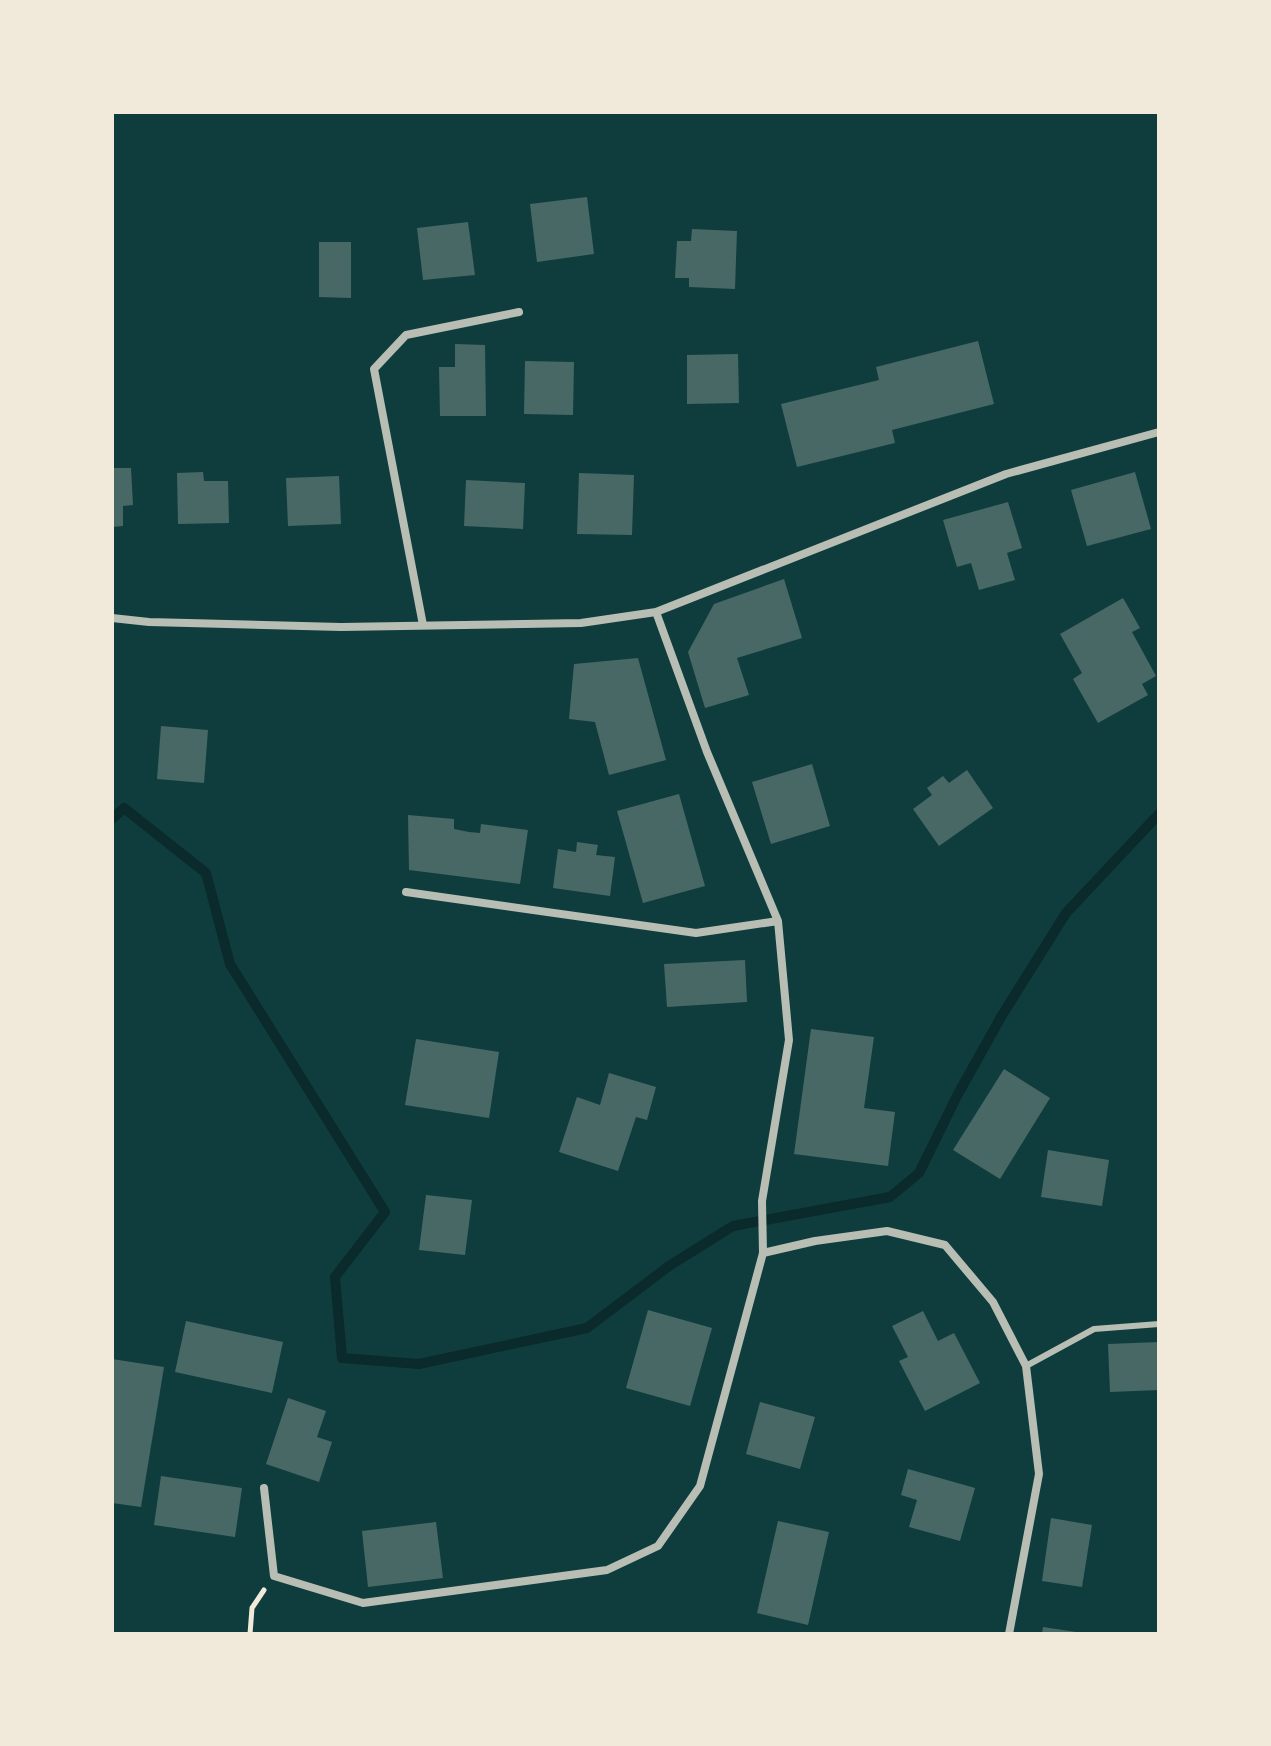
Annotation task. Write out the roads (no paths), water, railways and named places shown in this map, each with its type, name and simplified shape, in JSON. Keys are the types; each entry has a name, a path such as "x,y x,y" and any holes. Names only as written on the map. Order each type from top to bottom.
{"street":[{"path":"423,625 374,369 406,335 519,312"},
{"path":"112,618 149,622 341,627 581,623 656,612 1006,474 1159,432"},
{"path":"264,1488 274,1576 363,1603 607,1570 658,1546 700,1486 763,1253 762,1201 789,1040 778,921 707,752 656,612"},
{"path":"406,892 696,933 778,921"},
{"path":"763,1253 815,1241 887,1231 945,1245 993,1302 1026,1366 1039,1474 1009,1634"}],"lane":[{"path":"1026,1366 1094,1329 1159,1324"}],"waterway":[{"path":"112,819 124,808 206,873 230,964 385,1212 335,1277 342,1358 419,1364 587,1328 669,1266 733,1226 890,1197 919,1173 1001,1017 1066,913 1159,814"}]}
